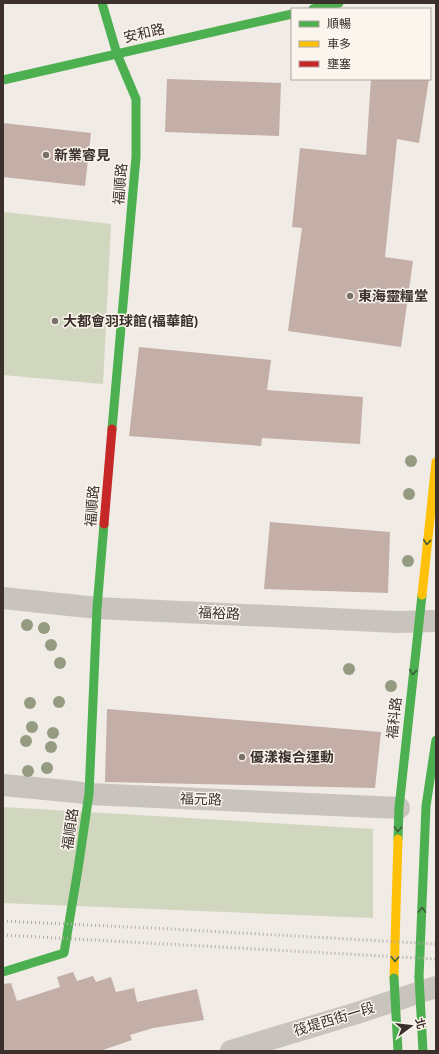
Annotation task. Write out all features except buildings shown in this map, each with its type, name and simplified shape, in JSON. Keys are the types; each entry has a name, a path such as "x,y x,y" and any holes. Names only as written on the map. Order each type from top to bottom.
{"street":[{"name":"福順路","path":"3,972 64,953 89,794 97,608 136,163 136,99 116,54 102,3"},
{"path":"317,8 339,3"},
{"name":"安和路","path":"3,80 291,14"},
{"name":"福科路","path":"398,1051 394,978 399,808 427,621 436,462"},
{"name":"福裕路","path":"3,598 97,608 396,622 427,621"},
{"path":"423,1051 428,982 426,806 436,740"},
{"name":"福元路","path":"3,785 89,794 399,808"},
{"name":"筏堤西街一段","path":"231,1051 357,1013 428,982"}],"green space":[{"name":"大都會羽球館(福華館)","path":"3,212 111,224 103,384 3,375"},
{"path":"3,807 373,829 373,918 3,903"}],"railway":[{"path":"3,921 436,944"},
{"path":"3,935 436,959"}],"traffic: fast":[{"path":"102,3 117,54 136,99 136,157 112,429"},
{"path":"317,8 339,3"},
{"path":"3,80 291,14"},
{"path":"3,972 64,953 89,794 97,608 104,524"},
{"path":"398,839 399,808 422,595"},
{"path":"419,977 426,806 436,740"},
{"path":"419,977 423,1051"},
{"path":"394,978 398,1051"}],"traffic: slow":[{"path":"422,595 436,462"},
{"path":"394,978 398,839"}],"traffic: jam":[{"path":"104,524 112,429"}],"place":[{"name":"新業睿見","path":"46,155"},
{"name":"東海靈糧堂","path":"350,296"},
{"name":"大都會羽球館(福華館)","path":"55,321"},
{"name":"優漾複合運動","path":"242,757"}]}
